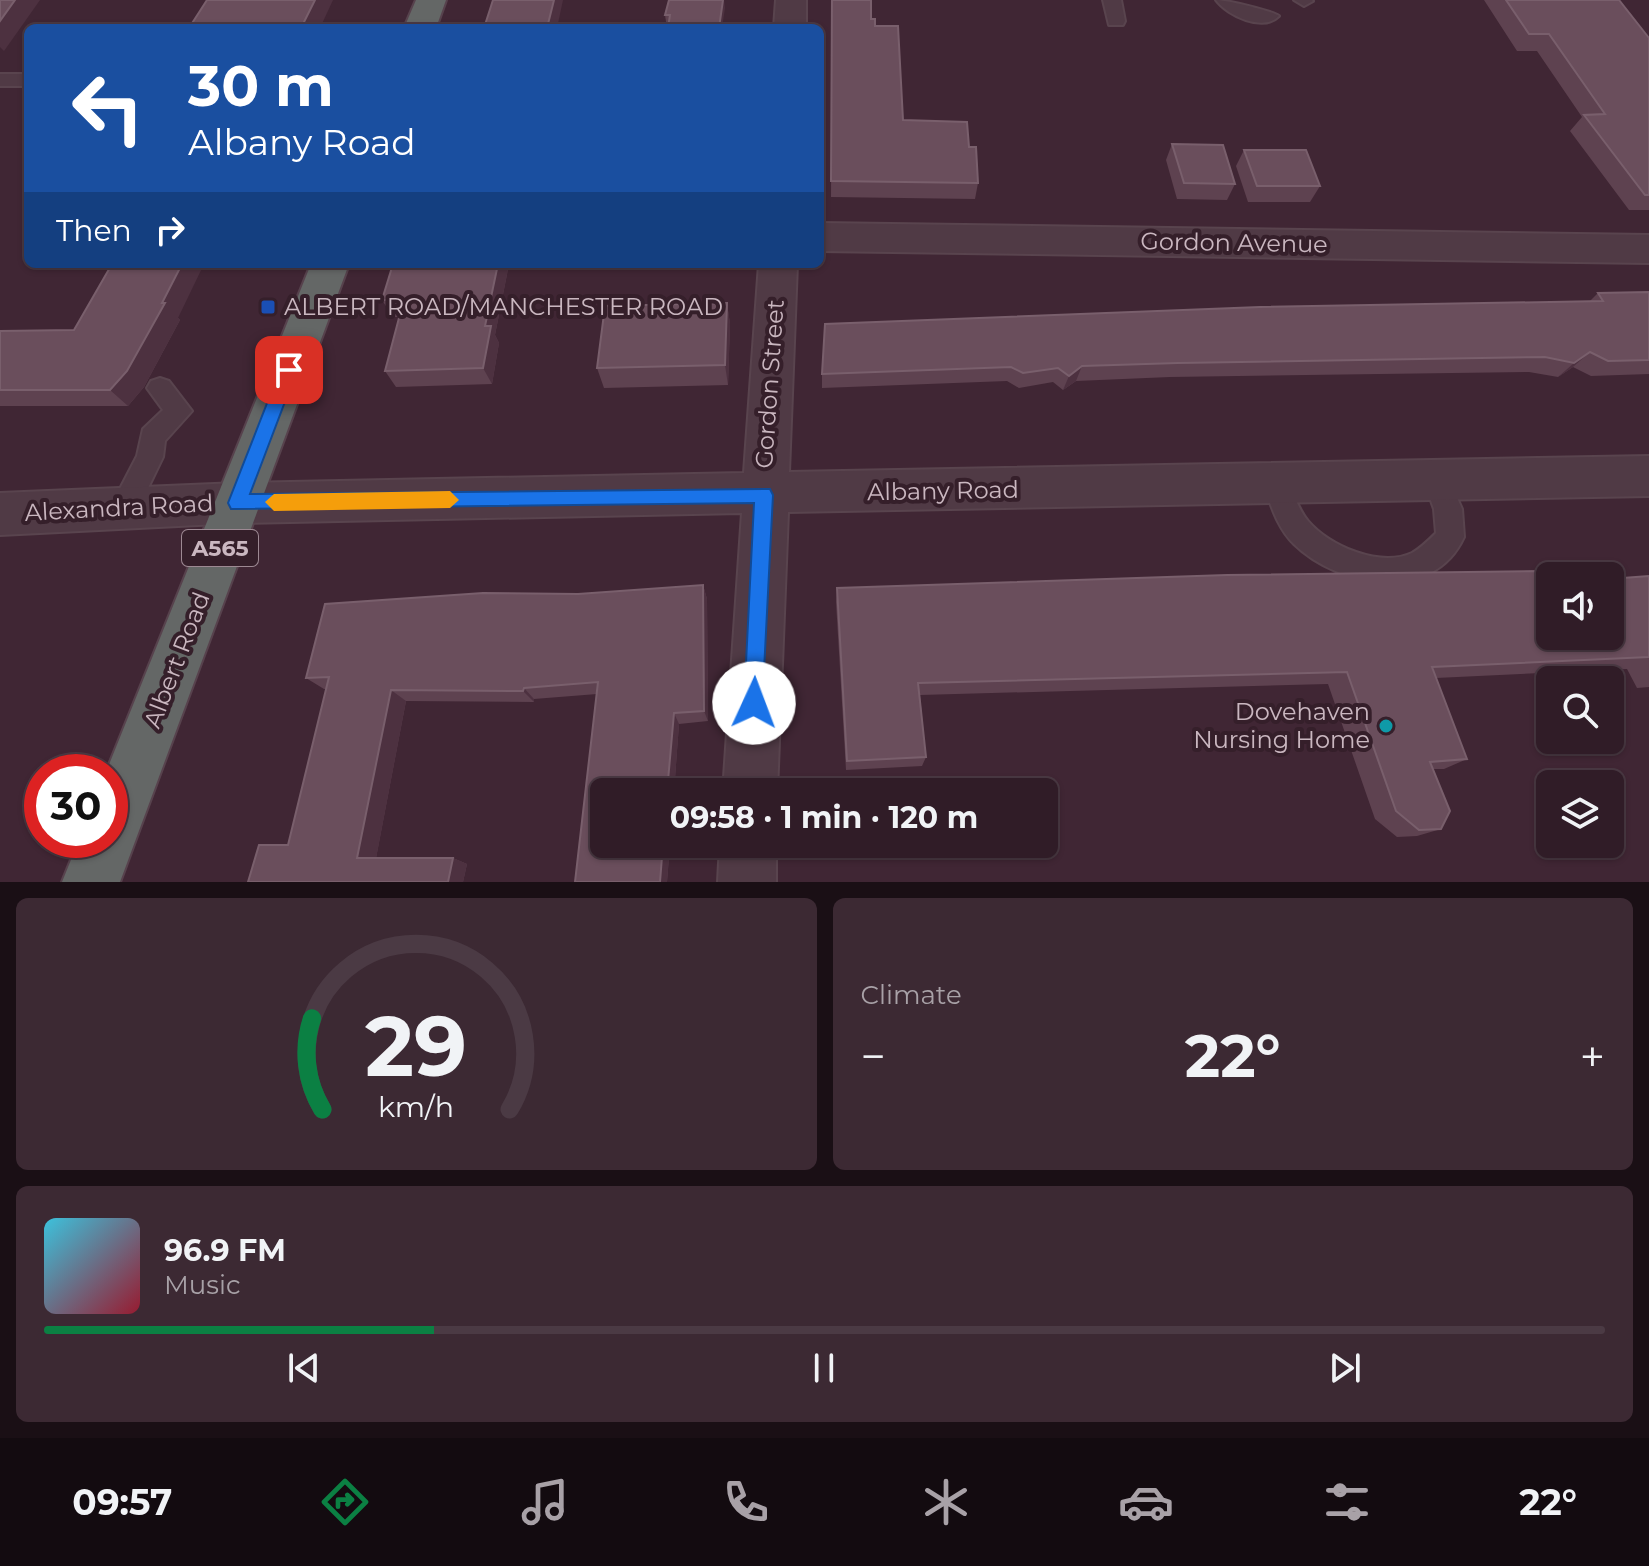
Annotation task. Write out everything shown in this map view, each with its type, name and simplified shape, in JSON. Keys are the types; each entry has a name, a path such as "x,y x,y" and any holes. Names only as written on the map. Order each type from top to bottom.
{"highway":[{"path":"422,24 431,0"},
{"name":"Albert Road","path":"128,786 328,268"},
{"path":"91,882 100,858"}],"street":[{"path":"790,24 791,0"},
{"name":"Gordon Avenue","path":"824,237 1649,249"},
{"name":"Gordon Street","path":"751,778 778,268"},
{"name":"Albany Road","path":"238,503 1649,476"},
{"name":"Alexandra Road","path":"0,514 238,503"},
{"path":"747,882 748,858"}],"lane":[{"path":"1112,0 1116,21"},
{"path":"1225,0 1233,9 1247,15 1270,16"},
{"path":"0,80 24,80"},
{"path":"124,508 150,457 152,437 179,411 160,388"},
{"path":"1276,484 1286,511 1302,534 1345,560 1378,569 1408,569 1432,557 1450,537 1448,509 1437,481"}],"building":[{"path":"0,0 15,0 0,21"},
{"path":"207,0 315,0 303,24 192,24"},
{"path":"493,0 554,0 548,24 485,24"},
{"path":"669,0 723,0 720,24 669,24 670,15 665,15"},
{"path":"832,0 871,0 871,19 875,19 875,26 898,26 903,120 967,122 969,147 976,147 978,183 831,181"},
{"path":"1506,0 1619,0 1649,38 1649,195 1645,195 1584,115 1605,114 1549,34 1529,34"},
{"path":"1172,144 1223,145 1235,184 1184,183"},
{"path":"1244,150 1306,150 1320,186 1257,186"},
{"path":"110,268 180,268 162,303 165,303 127,371 110,390 0,390 0,331 74,330"},
{"path":"392,268 497,268 485,326 491,326 483,368 385,371 404,299 382,300"},
{"path":"1649,292 1649,360 1608,361 1590,352 1574,363 1545,357 1082,366 1069,376 1058,368 1023,373 1011,367 822,374 825,324 1260,307 1603,301 1598,293"},
{"path":"727,303 725,365 597,368 605,306"},
{"path":"1536,571 1536,650 1624,650 1624,578 1649,576 1649,657 1432,667 1467,759 1430,762 1450,811 1441,829 1419,830 1396,811 1347,672 918,683 926,757 847,761 837,588 1227,575"},
{"path":"703,585 704,711 674,713 668,778 590,778 590,858 662,858 660,882 575,882 598,682 524,688 523,691 391,690 357,858 453,858 448,882 248,882 259,845 288,845 329,677 306,678 325,604 483,593 578,594"}],"slow traffic":[{"path":"274,502 450,500"}],"place":[{"name":"ALBERT ROAD/MANCHESTER ROAD","path":"268,307"},
{"name":"Dovehaven Nursing Home","path":"1386,726"}],"route":[{"path":"289,370 238,503 764,495 754,703"}]}
